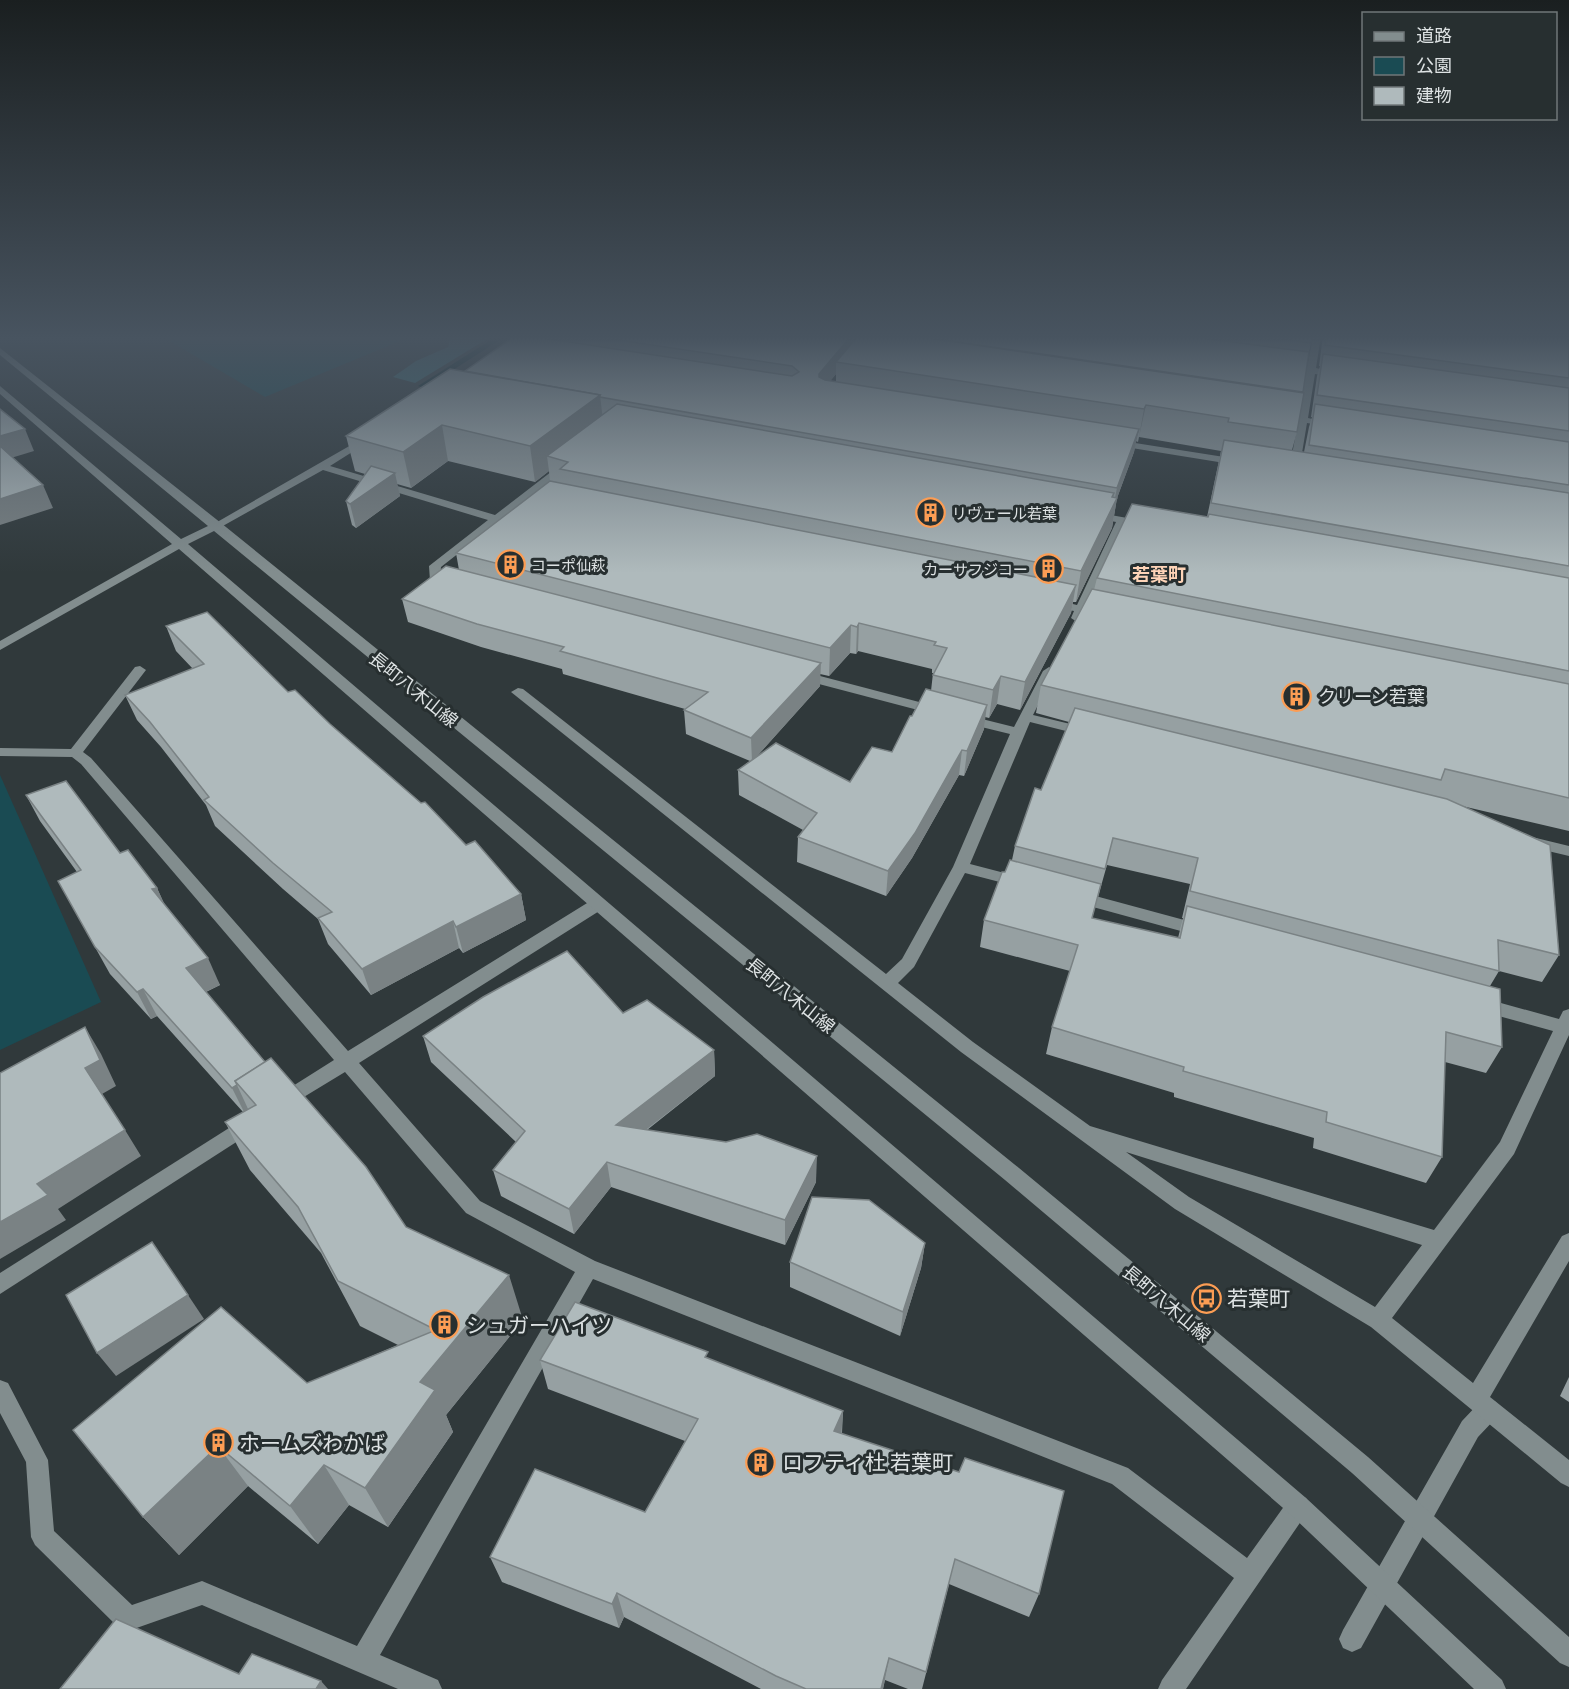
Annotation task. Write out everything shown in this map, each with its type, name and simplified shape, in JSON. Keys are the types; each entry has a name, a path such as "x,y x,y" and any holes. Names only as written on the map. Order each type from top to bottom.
{"street":[{"path":"30,415 1298,1506 1493,1689"},
{"name":"長町八木山線","path":"80,415 1012,1174 1360,1465 1569,1654"},
{"path":"1267,415 1336,425"},
{"path":"1283,469 1300,472 1302,415"},
{"path":"0,646 181,544 289,487 371,436"},
{"path":"1107,442 1247,464"},
{"path":"468,587 434,579 435,566 496,519 532,498 571,462"},
{"path":"322,466 496,519"},
{"path":"1077,512 1159,527"},
{"path":"1071,629 1124,520"},
{"path":"1034,600 1116,616"},
{"path":"886,984 908,963 961,867 1018,732 1056,658"},
{"path":"75,753 140,670"},
{"path":"787,671 1018,732"},
{"path":"518,692 967,1047 1182,1203 1378,1320 1569,1475"},
{"path":"1025,717 1095,734"},
{"path":"0,752 75,753 86,761 473,1206 588,1268 1120,1476 1250,1575"},
{"path":"1523,839 1569,850"},
{"path":"961,867 1031,885"},
{"path":"1066,894 1216,934"},
{"path":"0,1284 347,1060 598,904"},
{"path":"1378,1320 1507,1148 1567,1021 1472,1002"},
{"path":"1081,1130 1436,1240"},
{"path":"1352,1639 1470,1429 1569,1242"},
{"path":"363,1660 588,1268"},
{"path":"0,1391 37,1460 43,1537 128,1619 202,1593 429,1689"},
{"path":"1172,1689 1239,1588 1298,1506"}],"green space":[{"path":"0,775 101,1002 0,1050"}],"building":[{"path":"0,415 7,415 25,429 0,436"},
{"path":"379,415 573,415 530,446 442,425 403,452 346,436"},
{"path":"602,415 677,415 1114,493 1112,497 1117,498 1081,571 560,469 568,462 547,456"},
{"path":"701,415 1048,415 1139,429 1117,488"},
{"path":"1209,415 1300,415 1297,432 1228,422 1229,418"},
{"path":"1313,415 1387,415 1569,442 1569,485 1309,445"},
{"path":"1456,415 1569,415 1569,431"},
{"path":"1224,440 1569,493 1569,566 1211,503"},
{"path":"0,446 43,485 0,499"},
{"path":"371,466 395,473 350,504 346,501"},
{"path":"550,481 1076,585 1025,682 1001,676 993,690 933,675 947,648 934,645 936,642 859,623 857,627 851,625 830,648 456,553"},
{"path":"1132,504 1208,517 1209,514 1569,578 1569,671 1097,578"},
{"path":"446,566 821,663 751,738 684,710 708,692 560,651 564,647 477,624 402,599"},
{"path":"1092,589 1569,684 1569,798 1445,769 1441,780 1041,685"},
{"path":"207,612 288,692 295,690 330,724 421,803 425,802 466,845 475,841 521,894 456,927 453,921 362,969 318,918 332,912 273,863 204,800 209,797 150,722 125,695 204,664 166,626"},
{"path":"926,689 987,705 967,751 962,750 915,833 888,871 798,837 817,813 738,770 776,743 850,782 872,747 892,752"},
{"path":"1075,708 1447,799 1550,845 1559,955 1498,940 1499,971 1190,891 1198,858 1113,838 1105,869 1015,846 1035,788 1041,790"},
{"path":"66,781 120,853 128,850 157,888 152,889 208,958 186,968 265,1062 235,1081 237,1085 232,1088 143,989 137,992 95,947 58,881 81,870 26,795"},
{"path":"1010,860 1101,884 1092,918 1180,938 1187,906 1500,989 1502,1047 1446,1032 1442,1157 1326,1122 1327,1112 1183,1071 1184,1067 1052,1027 1078,945 984,920 1002,872 1005,872"},
{"path":"567,951 623,1013 647,1000 714,1050 616,1125 726,1142 757,1134 817,1156 785,1220 607,1162 569,1209 493,1170 525,1131 423,1036 483,997"},
{"path":"85,1027 100,1060 85,1068 125,1130 37,1184 48,1195 0,1222 0,1073"},
{"path":"271,1058 366,1167 406,1227 509,1275 420,1382 435,1390 365,1488 324,1465 290,1506 218,1446 143,1517 73,1430 221,1307 307,1383 436,1330 338,1281 298,1207 225,1122 256,1105 235,1081"},
{"path":"812,1197 869,1200 925,1243 903,1312 790,1262"},
{"path":"152,1242 188,1295 97,1353 66,1295"},
{"path":"575,1302 708,1352 705,1357 843,1411 834,1431 959,1472 965,1458 1064,1491 1039,1594 955,1559 926,1672 889,1658 881,1689 806,1689 776,1676 617,1593 612,1604 490,1557 535,1469 645,1512 698,1419 540,1360"},
{"path":"116,1619 239,1674 252,1654 321,1681 316,1689 60,1689"}],"place":[{"name":"リヴェール若葉","path":"931,513"},
{"name":"コーポ仙萩","path":"510,565"},
{"name":"カーサフジコー","path":"1049,569"},
{"name":"クリーン若葉","path":"1297,696"},
{"name":"若葉町","path":"1206,1298"},
{"name":"シュガーハイツ","path":"445,1325"},
{"name":"ホームズわかば","path":"218,1443"},
{"name":"ロフティ杜 若葉町","path":"761,1462"}],"district":[{"name":"若葉町","path":"1159,574"}]}
